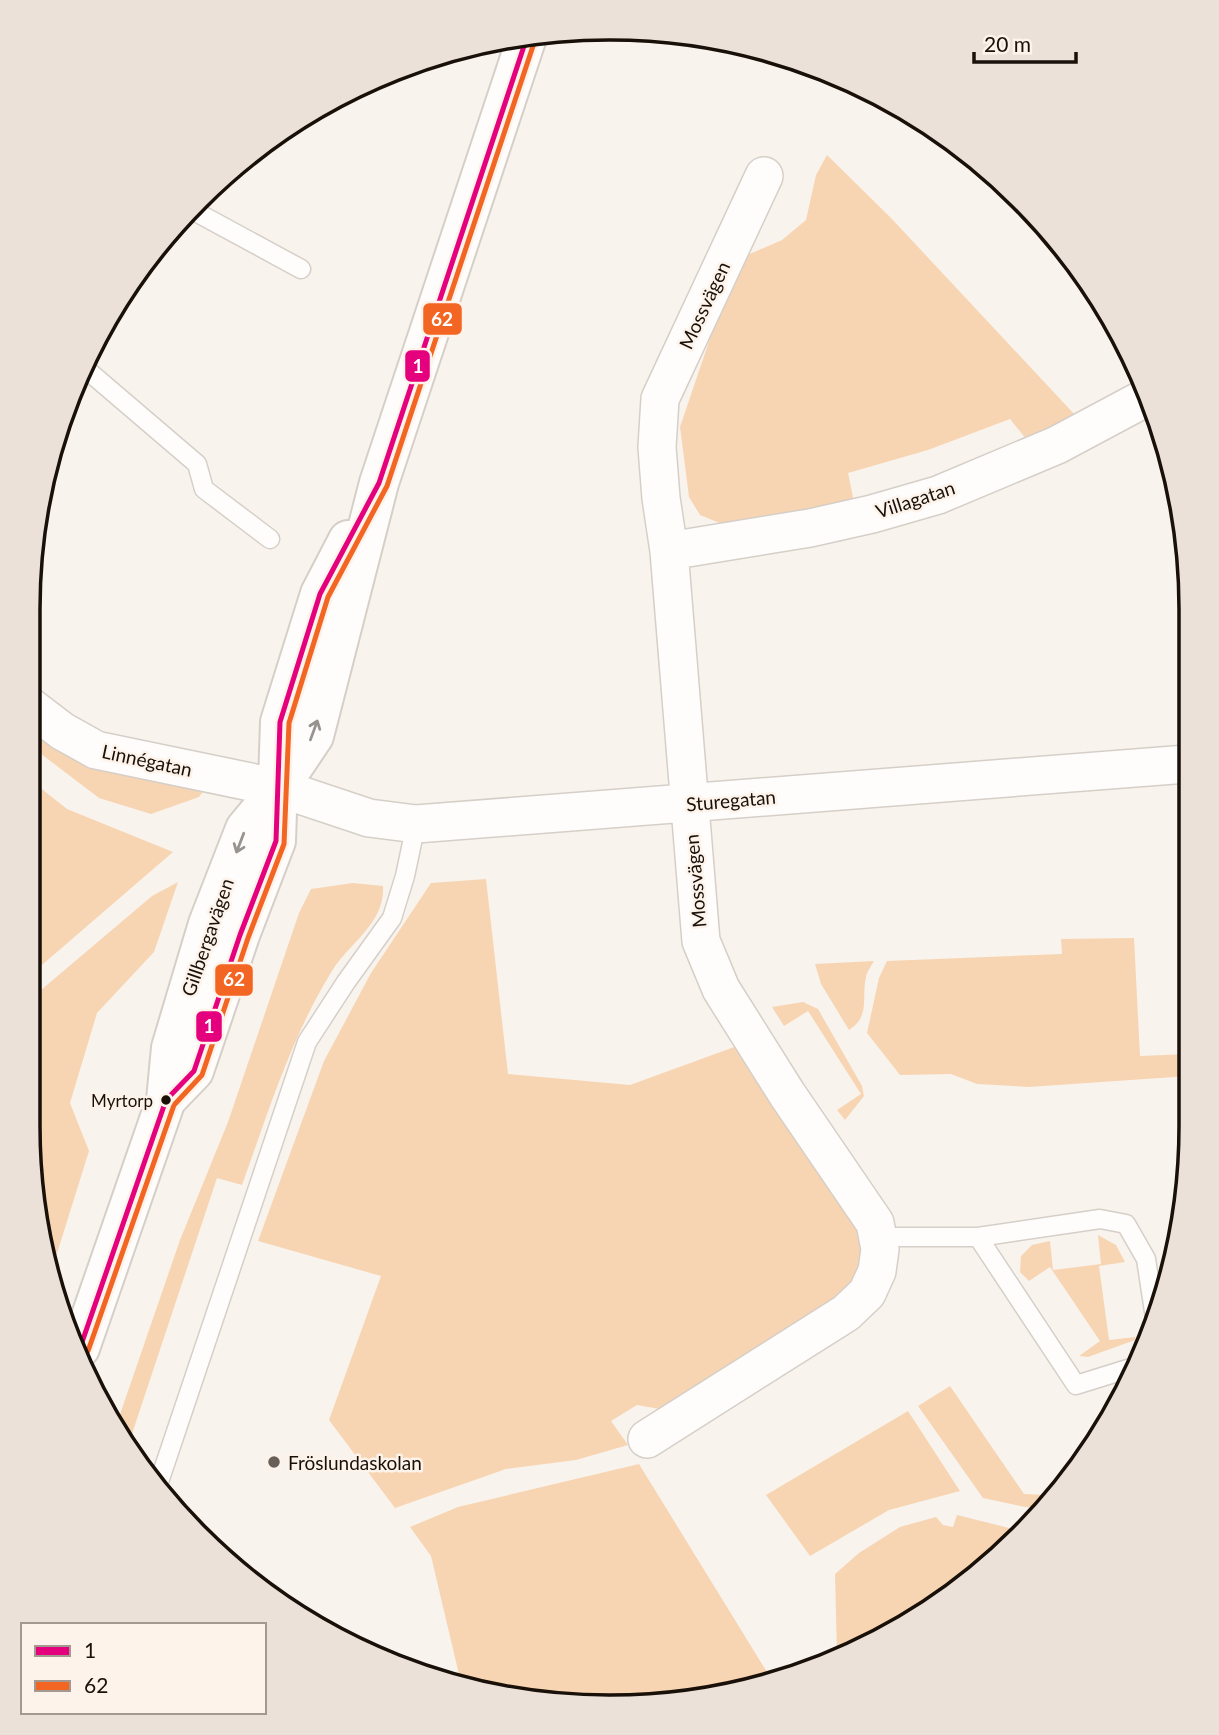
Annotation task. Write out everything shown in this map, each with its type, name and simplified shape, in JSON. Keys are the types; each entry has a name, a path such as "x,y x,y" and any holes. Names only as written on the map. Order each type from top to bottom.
{"street":[{"path":"279,788 314,736 379,483 524,47"},
{"name":"Mossvägen","path":"647,1439 846,1313 867,1293 877,1271 880,1249 876,1223 787,1094 721,989 701,941 669,551 657,447 660,399 764,176"},
{"name":"Villagatan","path":"669,551 810,528 938,495 1057,444 1139,401"},
{"name":"Linnégatan","path":"40,714 62,731 96,750 279,788"},
{"name":"Sturegatan","path":"279,788 369,818 416,824 1179,765"},
{"name":"Gillbergavägen","path":"83,1340 166,1100 194,1071 240,935 276,841 279,788"}],"lane":[{"path":"200,214 301,269"},
{"path":"92,374 197,464 204,489 270,539"},
{"path":"161,1476 307,1042 391,918 405,876 416,824"},
{"path":"877,1237 978,1237 1100,1219 1126,1224 1146,1259 1152,1298"},
{"path":"978,1237 1076,1385 1123,1371"}],"shaded area":[{"path":"827,155 891,218 1076,416 1027,440 1010,419 928,450 848,473 854,502 722,524 700,515 689,497 680,427 724,297 745,256 782,240 806,220 816,175"},
{"path":"40,722 207,786 199,797 151,814 99,798 40,753"},
{"path":"40,788 67,809 173,852 40,967"},
{"path":"486,879 508,1074 630,1085 737,1046 862,1233 870,1268 853,1295 671,1411 637,1405 611,1421 628,1445 576,1460 506,1469 395,1508 329,1420 381,1276 258,1241 324,1061 371,973 431,883"},
{"path":"178,882 154,952 97,1013 70,1103 89,1151 56,1257 41,1163 40,991 152,896"},
{"path":"353,883 383,886 382,899 372,922 332,971 304,1022 281,1076 242,1185 217,1178 132,1435 120,1415 180,1240 228,1122 299,913 311,889"},
{"path":"1134,938 1140,1056 1179,1054 1179,1077 1029,1087 977,1084 951,1074 900,1075 867,1033 879,978 887,961 1062,954 1061,939"},
{"path":"874,961 866,977 863,1013 856,1025 849,1030 821,984 815,964"},
{"path":"803,1002 818,1009 862,1086 864,1096 845,1120 837,1110 861,1094 808,1011 784,1026 772,1007"},
{"path":"1098,1235 1116,1245 1125,1262 1099,1266 1109,1340 1135,1337 1135,1340 1088,1357 1079,1356 1100,1341 1050,1267 1029,1281 1020,1272 1021,1256 1032,1245 1050,1241 1053,1270 1101,1264"},
{"path":"950,1386 1024,1494 1042,1495 1031,1507 983,1498 918,1406"},
{"path":"908,1411 960,1491 889,1510 810,1556 766,1495"},
{"path":"639,1464 767,1672 684,1690 610,1695 535,1690 459,1674 431,1556 410,1527 458,1507"},
{"path":"957,1515 1012,1528 956,1577 926,1599 837,1647 835,1574 859,1553 900,1527 936,1517 943,1525 953,1527"}],"transit line":[{"name":"62","path":"88,1351 174,1105 202,1075 248,938 284,844 289,723 328,597 387,486 533,45"},
{"name":"1","path":"83,1340 166,1100 194,1071 240,935 276,841 280,722 320,594 379,483 524,47"}],"place":[{"name":"Myrtorp","path":"166,1100"},
{"name":"Fröslundaskolan","path":"274,1462"}]}
